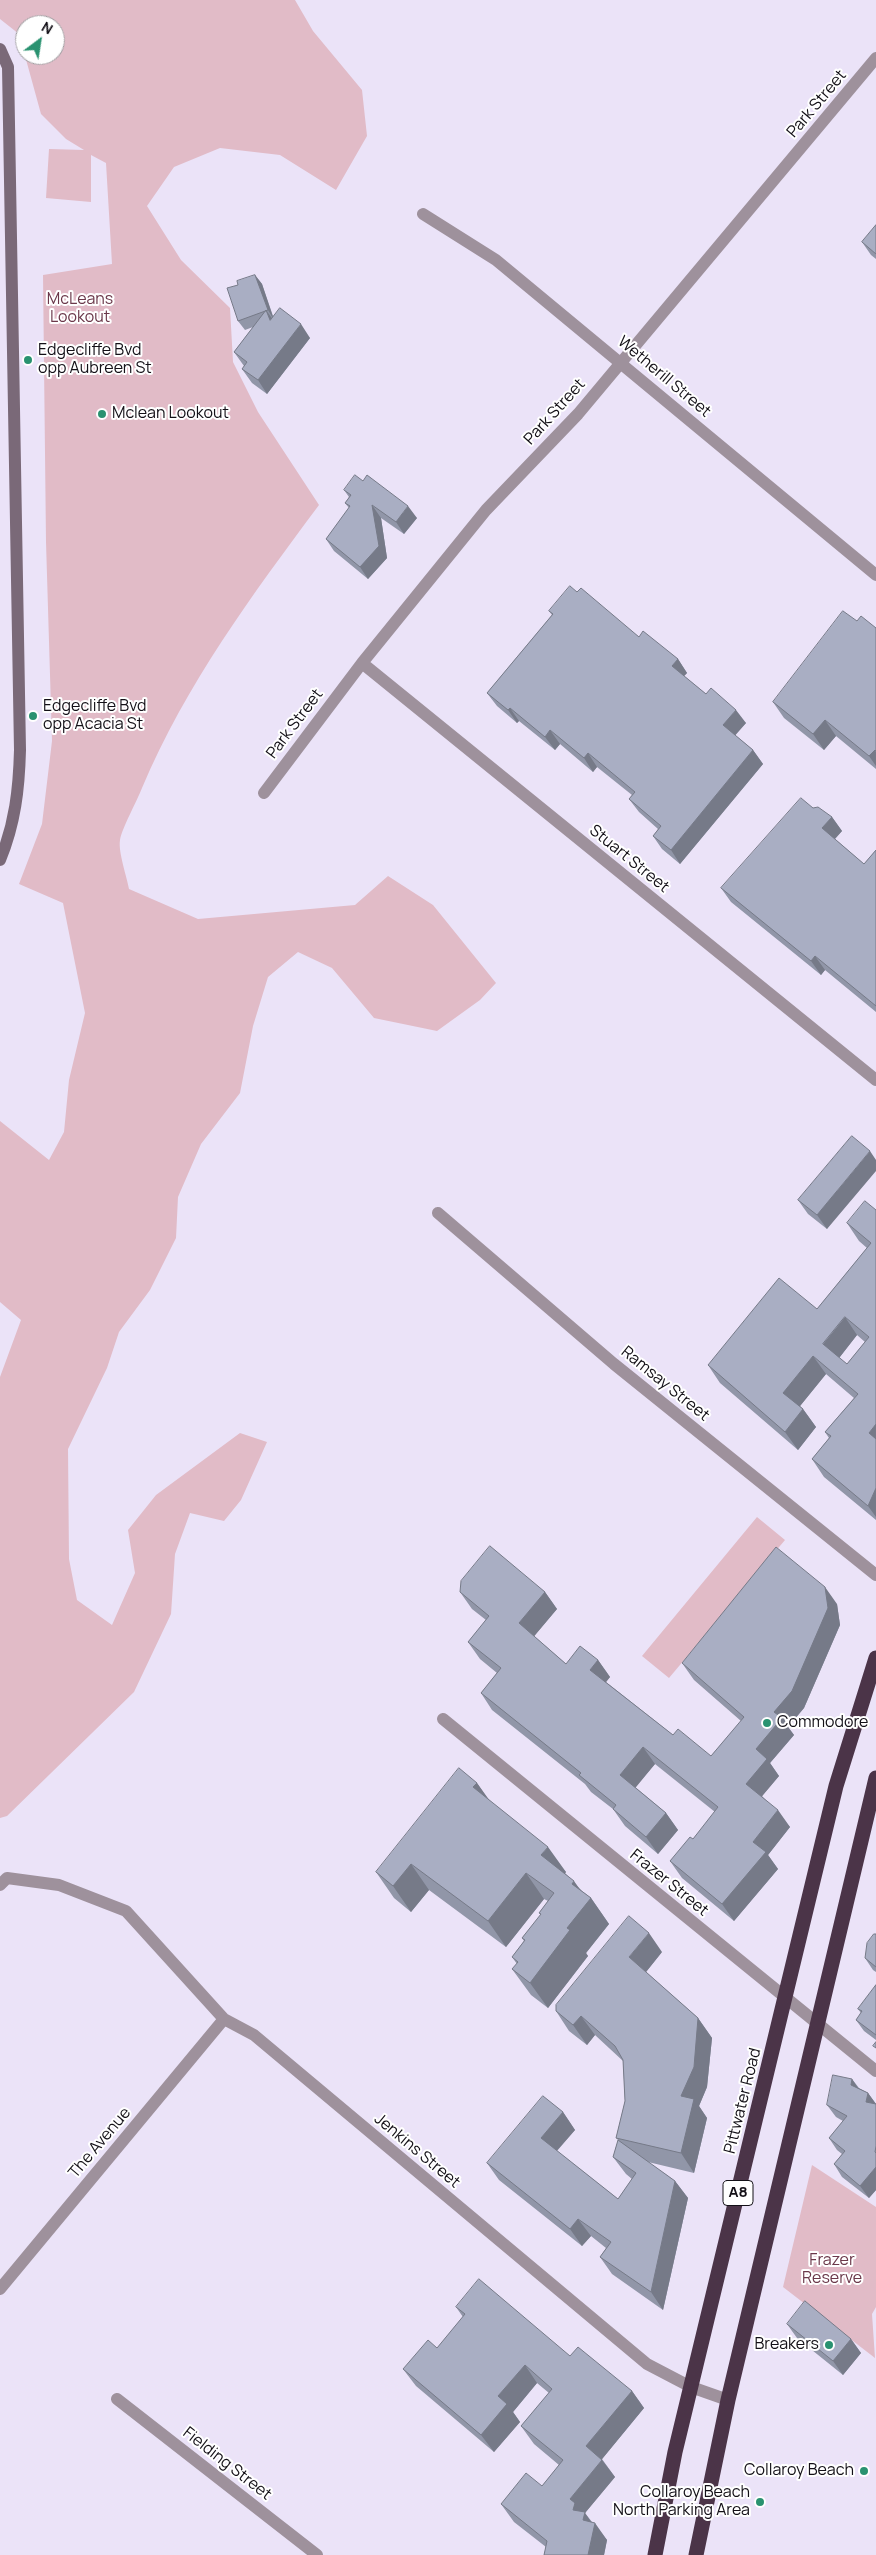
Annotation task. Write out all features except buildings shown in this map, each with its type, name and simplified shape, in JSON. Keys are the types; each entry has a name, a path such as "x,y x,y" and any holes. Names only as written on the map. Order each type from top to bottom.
{"highway":[{"name":"Pittwater Road","path":"655,2555 675,2452 836,1786 876,1658"},
{"name":"A8","path":"696,2555 728,2400 876,1778"}],"street":[{"path":"0,49 8,67 5,248 20,750 19,787 14,818 1,855"},
{"name":"Park Street","path":"264,793 362,663 486,510 578,414 872,72 876,58"},
{"name":"Wetherill Street","path":"423,214 496,260 876,575"},
{"name":"Stuart Street","path":"362,663 876,1080"},
{"name":"Ramsay Street","path":"438,1213 614,1364 876,1575"},
{"name":"Frazer Street","path":"443,1719 876,2071"},
{"name":"Jenkins Street","path":"0,1885 7,1878 59,1885 126,1911 224,2019 254,2034 647,2364 691,2387 728,2400"},
{"name":"The Avenue","path":"0,2289 224,2019"},
{"name":"Fielding Street","path":"117,2400 317,2555"}],"green space":[{"name":"McLeans Lookout","path":"0,0 295,0 313,31 362,90 367,136 336,190 280,155 220,148 174,167 147,206 181,260 230,308 233,362 258,412 319,505 222,641 200,676 159,750 120,840 120,851 129,889 198,919 355,905 388,876 433,905 496,983 480,1000 437,1031 374,1018 332,968 298,952 268,977 253,1026 240,1093 201,1144 178,1197 176,1238 150,1290 119,1332 107,1368 68,1449 69,1559 77,1600 112,1625 135,1573 128,1530 156,1495 240,1433 267,1442 241,1500 224,1521 190,1513 175,1554 171,1614 134,1692 7,1816 0,1818 0,1377 21,1320 0,1302 0,1121 49,1160 64,1132 69,1080 85,1013 63,903 19,884 42,824 52,741 46,542 43,275 112,264 106,163 91,155 91,202 46,198 49,149 84,150 66,139 41,114 28,65 65,65 65,15 15,15 15,31 0,19"},
{"path":"757,1517 785,1540 669,1678 642,1656"},
{"name":"Frazer Reserve","path":"812,2165 876,2207 876,2307 872,2314 875,2358 783,2287"}],"place":[{"name":"Edgecliffe Bvd opp Aubreen St","path":"28,360"},
{"name":"Mclean Lookout","path":"102,414"},
{"name":"Edgecliffe Bvd opp Acacia St","path":"33,716"},
{"name":"Commodore","path":"767,1723"},
{"name":"Breakers","path":"829,2345"},
{"name":"Collaroy Beach","path":"864,2471"},
{"name":"Collaroy Beach North Parking Area","path":"760,2502"}]}
